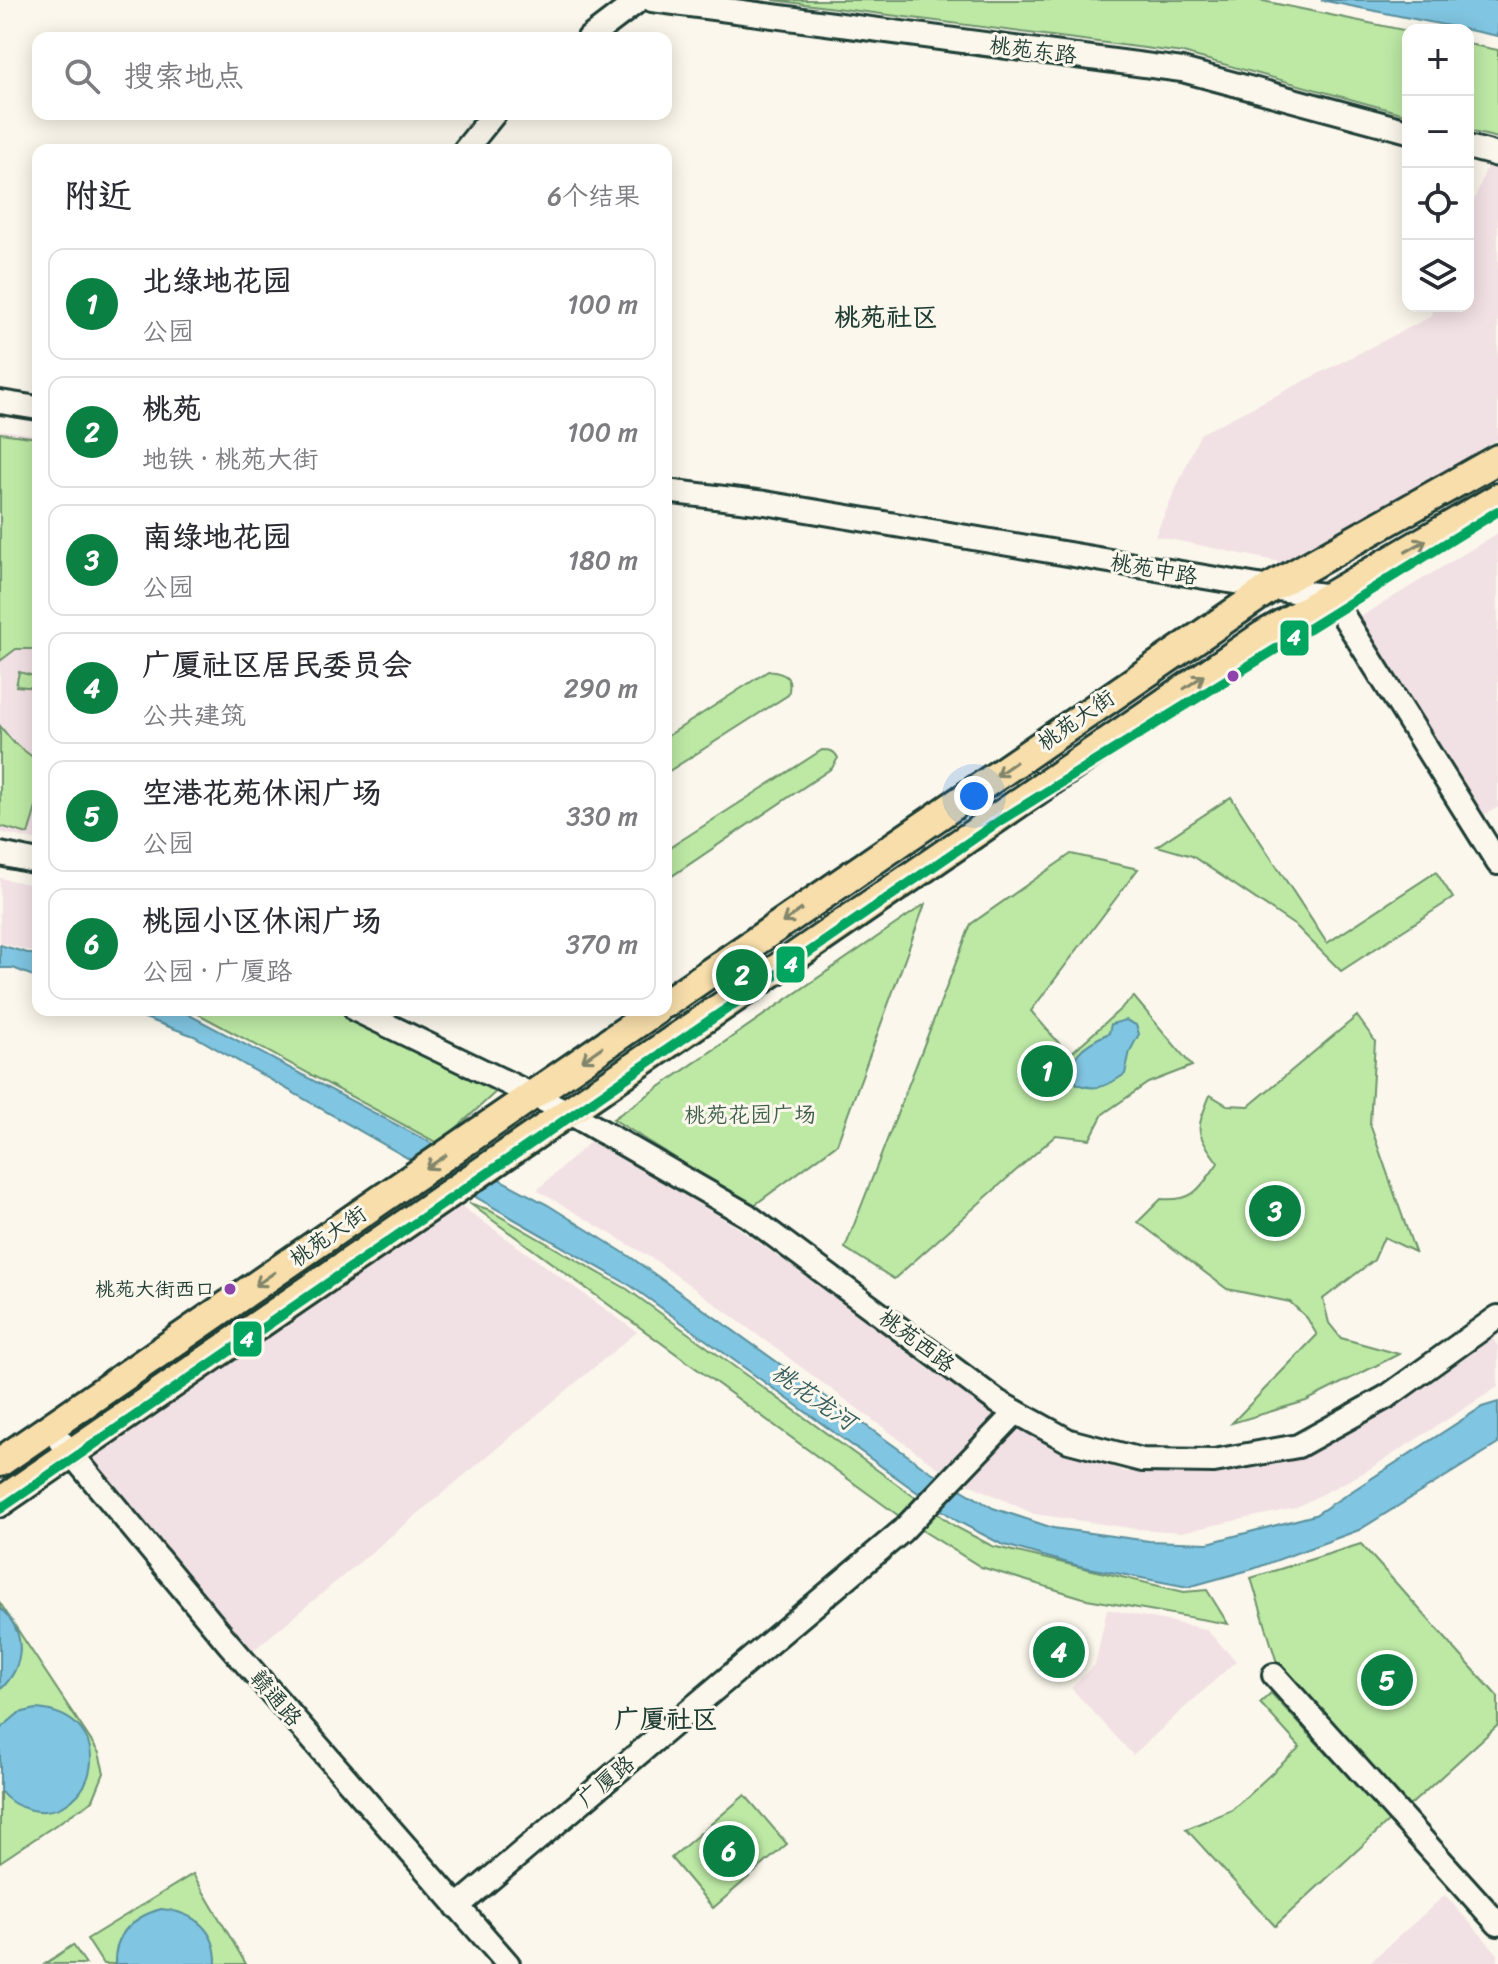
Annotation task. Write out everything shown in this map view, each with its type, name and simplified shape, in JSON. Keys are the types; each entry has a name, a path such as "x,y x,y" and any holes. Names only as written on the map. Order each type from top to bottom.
{"main road":[{"name":"桃苑大街","path":"672,999 1270,588 1498,459"},
{"name":"桃苑大街","path":"0,1502 1262,636 1498,498"},
{"name":"桃苑大街","path":"0,1462 647,1016"}],"street":[{"path":"597,32 639,0"},
{"name":"桃苑东路","path":"652,0 1182,70 1402,129"},
{"path":"470,144 489,120"},
{"path":"1474,149 1498,155"},
{"path":"0,402 32,407"},
{"name":"桃苑中路","path":"672,492 765,503 1331,596"},
{"path":"1331,596 1492,838 1498,863"},
{"path":"0,854 32,861"},
{"name":"桃苑西路","path":"369,1016 534,1094 747,1215 998,1402 1069,1441 1142,1460 1214,1461 1298,1446 1388,1396 1498,1317"},
{"name":"广厦路","path":"457,1907 902,1531 1016,1412"},
{"name":"赣通路","path":"50,1428 69,1455 508,1964"},
{"path":"1274,1675 1498,1924"}],"shaded area":[{"path":"1488,164 1498,167 1498,439 1284,563 1155,536 1200,434 1430,317 1432,312 1474,312 1474,200"},
{"path":"0,430 32,434 32,840 0,832"},
{"path":"1498,533 1498,807 1482,817 1357,619"},
{"path":"0,878 32,885 32,951 0,943"},
{"path":"592,1140 734,1225 994,1411 1018,1425 1125,1472 1216,1475 1300,1450 1498,1320 1498,1335 1493,1339 1498,1346 1498,1387 1365,1472 1295,1508 1182,1532 1136,1529 1034,1514 945,1473 658,1262 537,1190"},
{"path":"460,1205 637,1332 249,1654 85,1462"},
{"path":"1107,1609 1206,1629 1236,1661 1133,1755 1071,1688 1095,1665"},
{"path":"1445,1895 1498,1954 1498,1964 1368,1964"}],"green space":[{"path":"773,0 1258,0 1402,30 1402,113 1183,53"},
{"path":"1474,45 1498,50 1498,138 1474,132"},
{"path":"0,433 32,437 32,649 16,649 0,661"},
{"path":"768,671 779,673 789,680 788,695 672,769 672,733"},
{"path":"19,672 32,675 32,687 16,686"},
{"path":"0,726 14,743 32,756 32,821 28,834 0,826"},
{"path":"822,750 835,753 838,758 832,768 672,876 672,846"},
{"path":"1231,797 1327,943 1436,872 1453,898 1341,971 1297,927 1192,856 1157,846"},
{"path":"1071,854 1138,869 1031,1011 1069,1055 1134,997 1192,1066 1148,1083 1103,1114 1090,1139 1056,1135 894,1279 845,1248 971,924"},
{"name":"桃苑花园广场","path":"925,904 837,1144 753,1206 613,1119"},
{"path":"202,1016 350,1016 500,1088 439,1144"},
{"path":"1357,1016 1375,1041 1370,1124 1415,1252 1384,1237 1374,1260 1323,1299 1329,1323 1341,1338 1399,1354 1306,1401 1232,1423 1317,1335 1307,1318 1290,1302 1227,1289 1138,1222 1161,1199 1181,1198 1195,1192 1218,1163 1200,1131 1210,1095 1227,1105 1249,1106"},
{"path":"469,1203 487,1209 627,1289 956,1527 992,1546 1184,1592 1207,1590 1228,1624 1087,1599 981,1567 899,1516"},
{"path":"1361,1544 1498,1697 1498,1725 1407,1808 1277,1663 1251,1578"},
{"path":"0,1603 99,1753 104,1773 93,1800 0,1862"},
{"path":"1271,1693 1389,1821 1275,1926 1186,1829 1232,1810 1300,1747 1260,1703"},
{"path":"745,1795 787,1844 713,1908 671,1858"},
{"path":"193,1874 246,1964 103,1964 87,1939"},
{"path":"73,1945 86,1964 45,1964"}],"water":[{"path":"1321,0 1498,0 1498,36 1474,31 1474,24 1439,24"},
{"path":"0,945 32,954 32,976 13,968 0,968"},
{"name":"桃花龙河","path":"139,1016 191,1016 548,1205 629,1256 928,1470 993,1508 1053,1528 1149,1541 1208,1543 1315,1515 1482,1407 1498,1402 1498,1444 1359,1530 1253,1569 1188,1587 1079,1566 1001,1544 957,1521 631,1286 194,1036"},
{"path":"1126,1020 1136,1025 1139,1034 1130,1051 1125,1074 1102,1086 1077,1084 1073,1066 1079,1052 1109,1033 1111,1024"},
{"path":"0,1608 15,1627 20,1649 15,1670 0,1690"},
{"path":"36,1709 63,1716 81,1729 90,1747 90,1767 84,1785 72,1801 54,1810 26,1809 10,1801 0,1791 0,1729 19,1713"},
{"path":"161,1909 183,1914 201,1924 212,1941 216,1964 115,1964 118,1944 127,1928"}],"transit line":[{"name":"4","path":"0,1509 1001,820 1498,511"}],"place":[{"name":"桃苑","path":"742,975"},
{"name":"北绿地花园","path":"1047,1071"},
{"name":"南绿地花园","path":"1275,1211"},
{"name":"桃苑大街西口","path":"230,1289"},
{"name":"广厦社区居民委员会","path":"1059,1652"},
{"name":"空港花苑休闲广场","path":"1387,1680"},
{"name":"桃园小区休闲广场","path":"729,1851"}],"district":[{"name":"桃苑社区","path":"886,317"},
{"name":"广厦社区","path":"666,1719"}]}
